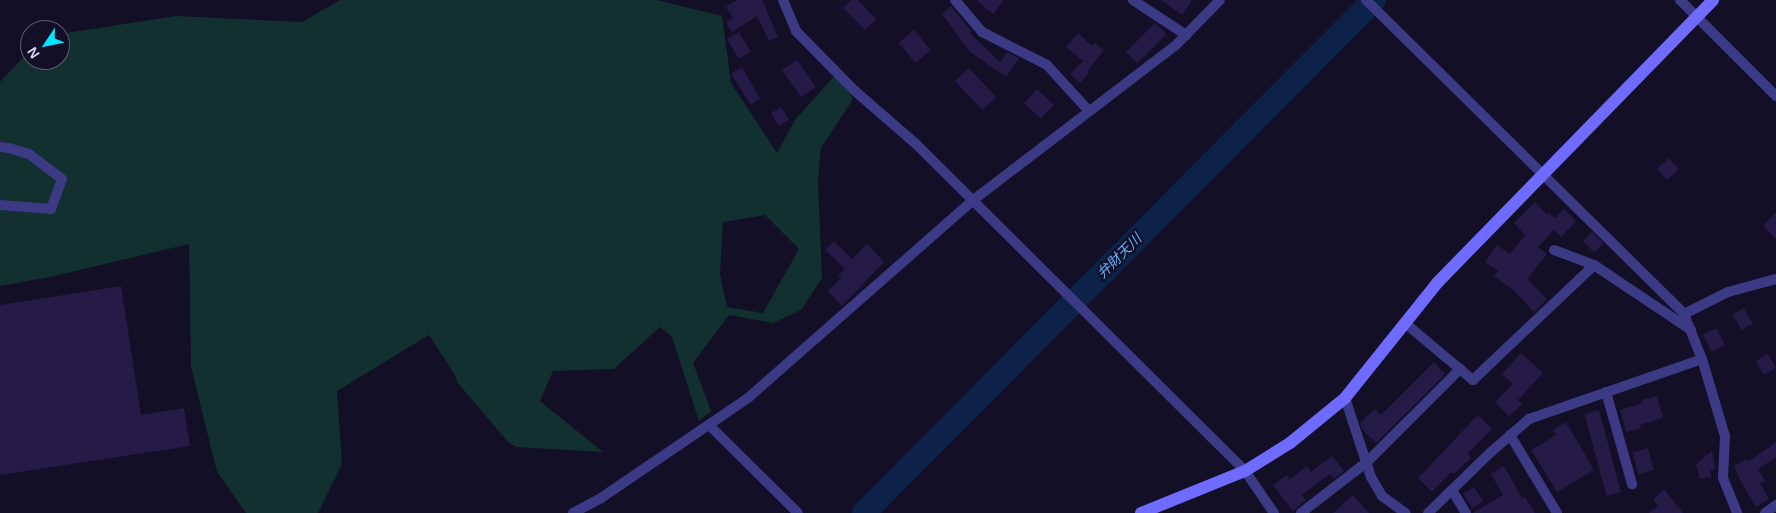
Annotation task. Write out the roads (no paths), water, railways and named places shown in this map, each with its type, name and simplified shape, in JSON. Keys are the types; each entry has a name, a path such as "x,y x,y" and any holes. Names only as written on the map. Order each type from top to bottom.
{"street":[{"path":"782,0 796,31 855,91 916,144 1245,471 1274,513"},
{"path":"955,0 982,32 1047,65 1090,111"},
{"path":"1133,0 1186,35"},
{"path":"573,513 601,498 748,398 972,201 1175,46 1220,0"},
{"path":"1366,0 1684,314 1702,359 1725,436 1723,478 1737,513"},
{"path":"1680,0 1776,96"},
{"path":"1142,513 1245,471 1290,443 1345,398 1438,282 1713,0"},
{"path":"0,147 29,154 62,179 51,209 0,205"},
{"path":"1554,250 1594,265 1691,330"},
{"path":"1405,322 1473,380 1594,265"},
{"path":"1684,314 1728,292 1776,279"},
{"path":"1428,513 1529,419 1702,359"},
{"path":"1302,513 1366,462 1460,369"},
{"path":"1606,392 1632,484"},
{"path":"1345,398 1371,477 1382,496 1405,513"},
{"path":"709,425 798,513"},
{"path":"1510,435 1557,513"},
{"path":"1452,490 1466,513"},
{"path":"1764,513 1776,505"}],"waterway":[{"name":"弁財天川","path":"864,513 1374,0"}]}
